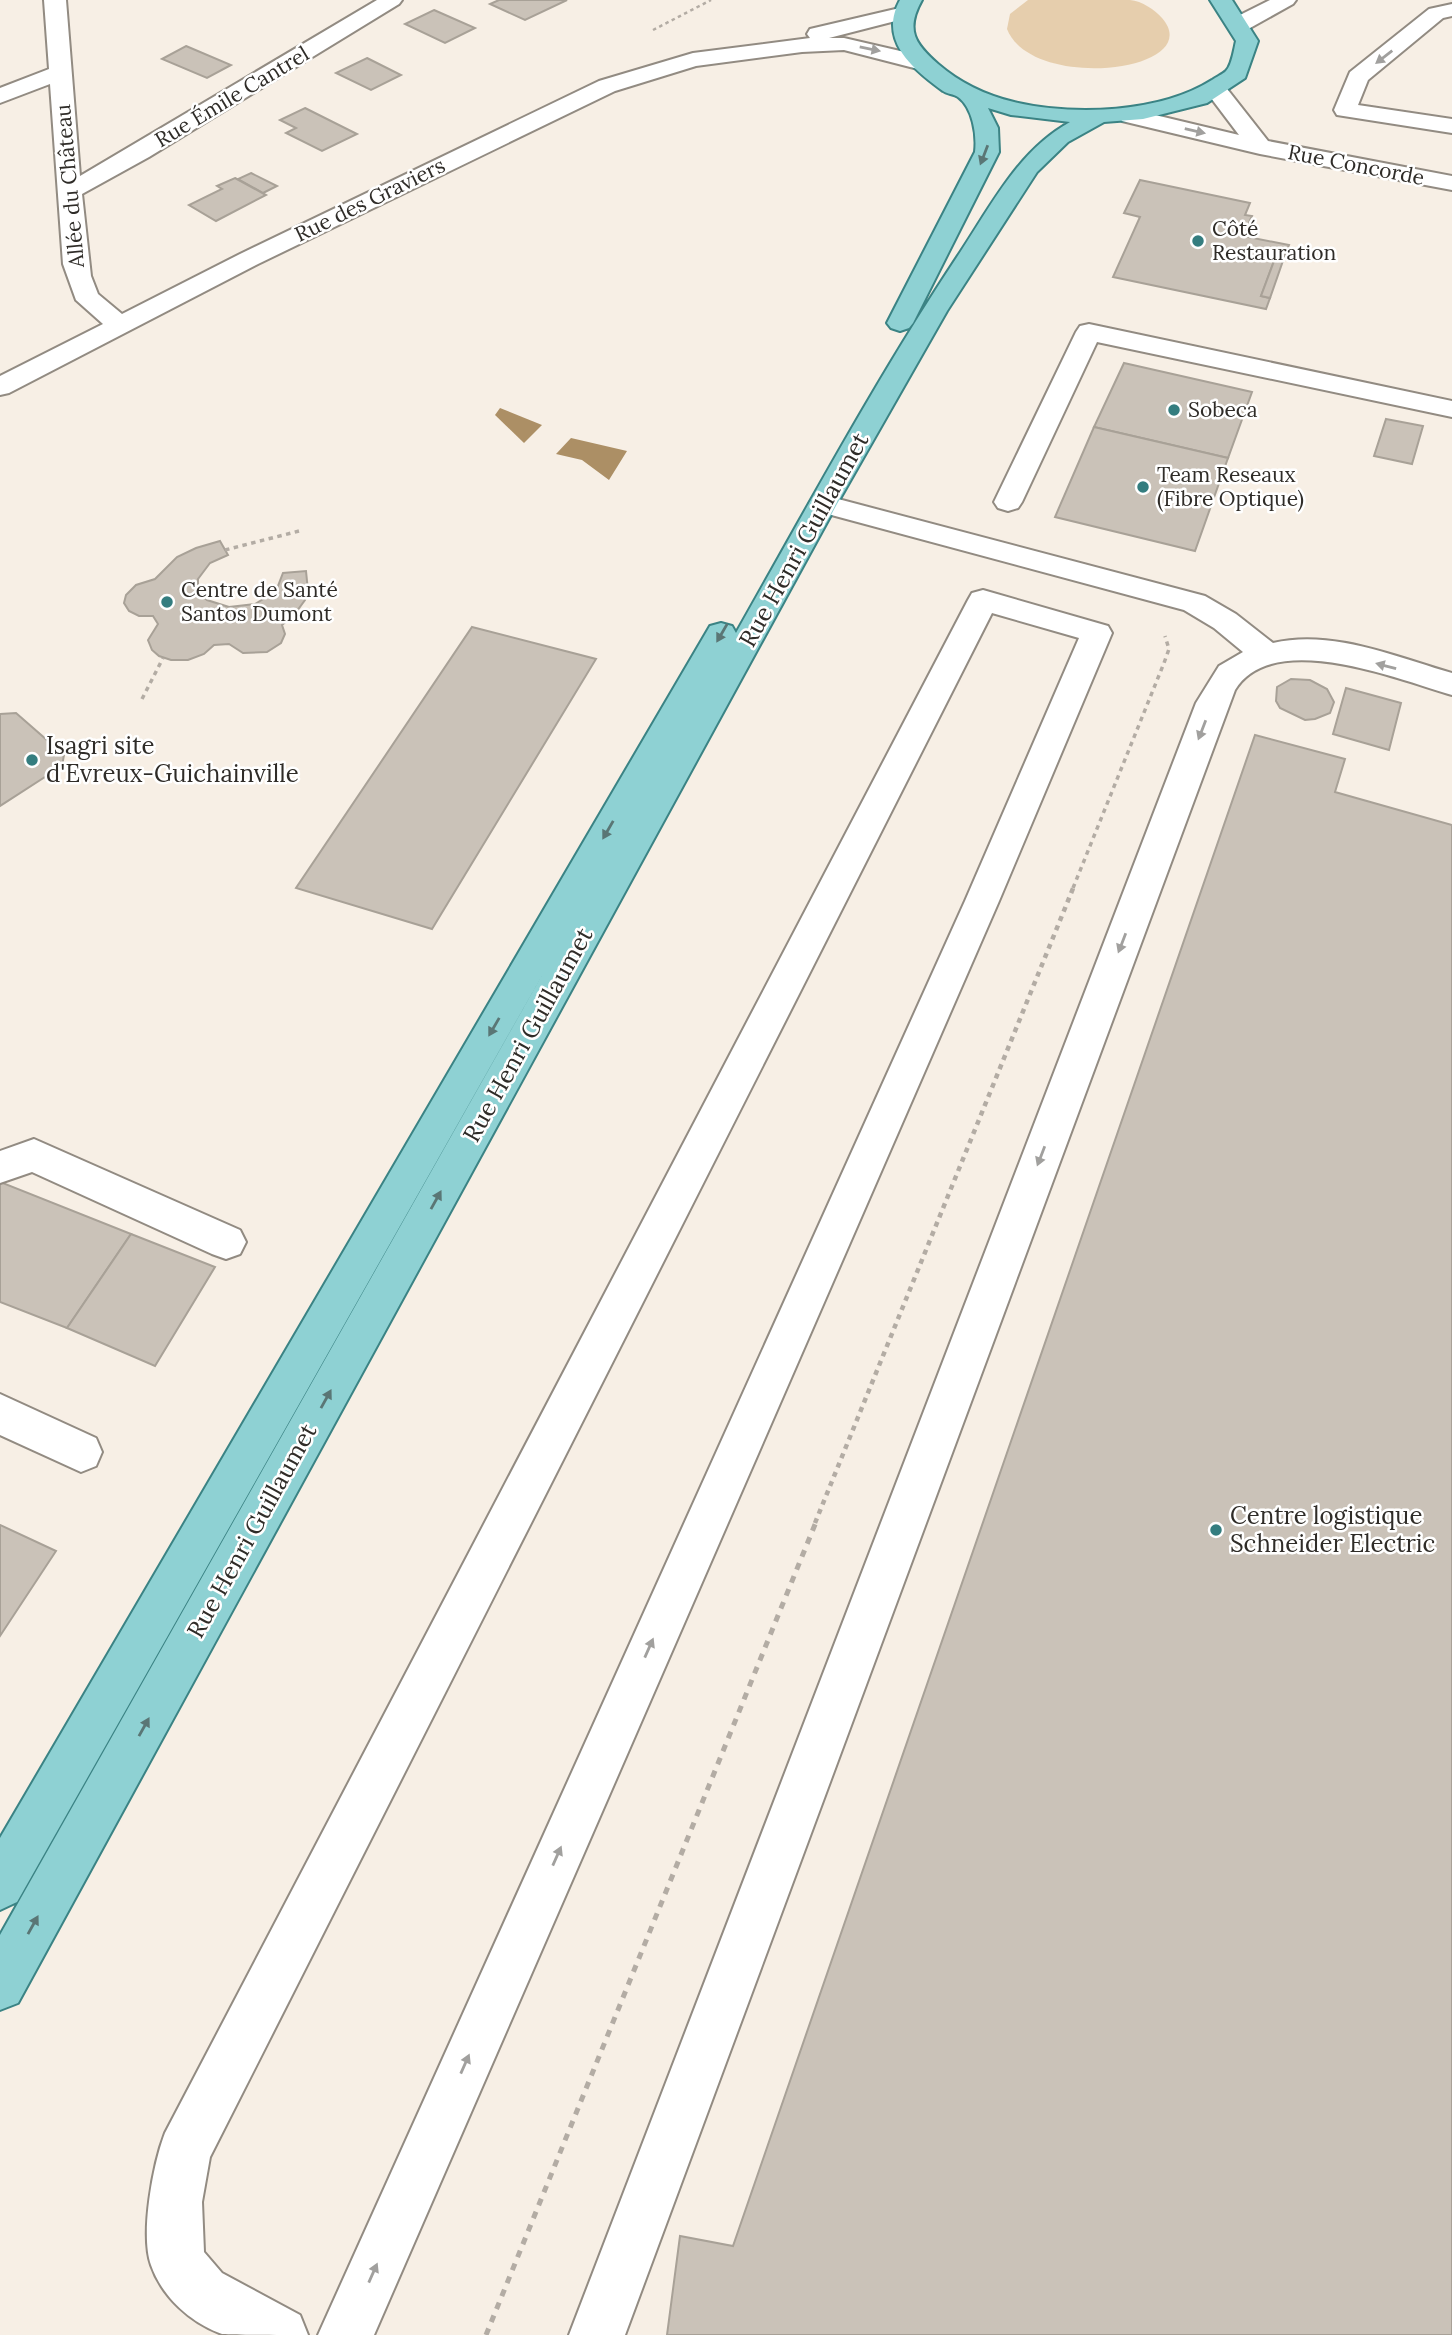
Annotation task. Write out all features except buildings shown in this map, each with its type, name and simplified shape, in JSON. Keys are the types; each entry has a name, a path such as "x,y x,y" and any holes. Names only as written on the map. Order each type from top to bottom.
{"main road":[{"path":"907,6 901,24 905,43 918,62 939,79 967,94 1027,111 1113,117 1183,105 1216,90 1232,78 1242,65 1247,44 1242,23 1222,0"},
{"name":"Rue Henri Guillaumet","path":"0,1885 907,311 987,152 990,138 988,127 967,94"},
{"name":"Rue Henri Guillaumet","path":"0,1985 823,504 934,311 1028,168 1060,137 1113,117"}],"street":[{"name":"Allée du Château","path":"55,0 75,264 82,293 119,324"},
{"name":"Rue Émile Cantrel","path":"71,191 141,152 392,0"},
{"path":"1242,23 1286,0"},
{"path":"753,50 907,6"},
{"path":"1436,8 1358,77 1345,110 1452,126"},
{"path":"753,50 844,44 918,62"},
{"name":"Rue des Graviers","path":"0,387 119,324 607,86 693,60 753,50"},
{"path":"0,96 60,73"},
{"path":"1216,90 1260,147"},
{"name":"Rue Concorde","path":"1113,117 1452,183"},
{"path":"1008,502 1089,332 1452,409"},
{"path":"823,504 1194,603 1226,621 1265,653"},
{"path":"281,2335 202,2293 177,2262 175,2202 184,2152 983,600 1097,633 971,926 346,2335"},
{"path":"597,2335 1212,703 1231,672 1265,653 1299,648 1343,655 1452,684"},
{"path":"0,1167 34,1154 226,1241"},
{"path":"0,1414 81,1452"}],"path":[{"path":"225,550 299,531"},
{"path":"486,2335 1164,663 1169,649 1167,639 1158,631"},
{"path":"142,699 163,658"}],"shaded area":[{"path":"1028,0 1135,1 1148,6 1162,18 1170,36 1161,51 1140,62 1111,67 1079,68 1048,62 1023,49 1007,29 1010,14"},
{"path":"500,408 542,425 524,443 495,415"},
{"path":"571,438 627,451 609,480 582,460 556,454"}],"place":[{"name":"Côté Restauration","path":"1198,241"},
{"name":"Sobeca","path":"1174,410"},
{"name":"Team Reseaux (Fibre Optique)","path":"1143,487"},
{"name":"Centre de Santé Santos Dumont","path":"167,602"},
{"name":"Isagri site d'Evreux-Guichainville","path":"32,760"},
{"name":"Centre logistique Schneider Electric","path":"1216,1530"}]}
